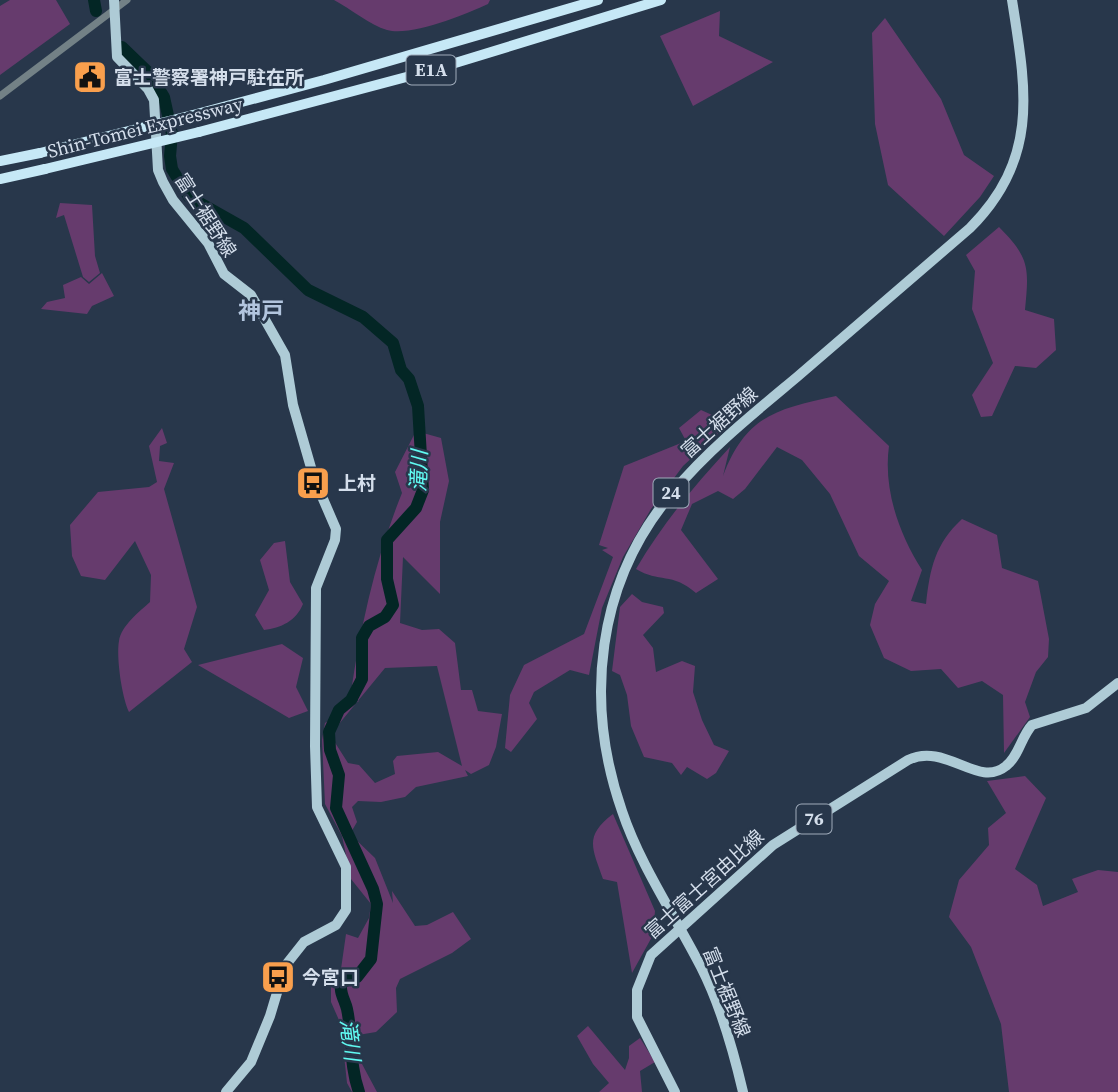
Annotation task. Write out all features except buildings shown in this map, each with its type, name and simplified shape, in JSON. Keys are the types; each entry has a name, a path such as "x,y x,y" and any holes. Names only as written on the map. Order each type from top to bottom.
{"highway":[{"name":"Shin-Tomei Expressway","path":"0,162 193,115 598,0"},
{"name":"Shin-Tomei Expressway","path":"0,179 199,132 429,71 661,0"}],"main road":[{"name":"富士裾野線","path":"743,1092 713,994 623,815 603,740 599,679 603,646 618,587 636,545 653,516 689,473 730,434 970,228 997,197 1012,170 1024,127 1025,93 1012,0"},
{"name":"富士裾野線","path":"114,4 117,57 148,89 154,100 158,170 163,183 173,200 208,243 224,274 251,295 285,355 293,405 314,478 336,530 335,540 316,588 315,746 317,807 346,867 346,910 336,925 304,942 285,966 270,1016 251,1062 226,1092"},
{"name":"富士富士宮由比線","path":"675,1092 642,1030 636,1004 641,973 651,956 774,845 908,760 925,754 937,754 978,772 993,772 1007,765 1032,725 1086,708 1118,683"}],"street":[{"path":"0,96 114,4 127,0"}],"shaded area":[{"path":"10,0 56,0 70,24 0,75 0,6"},
{"path":"334,0 490,0 488,4 438,23 397,31 374,24"},
{"path":"720,11 719,36 773,62 693,106 660,36"},
{"path":"885,18 941,99 964,155 994,176 980,197 944,236 888,185 875,124 872,33"},
{"path":"60,203 92,205 95,256 100,273 89,282 83,277 64,215 56,218"},
{"path":"999,227 1017,247 1025,264 1025,310 1054,319 1056,350 1036,368 1015,366 992,416 981,417 972,395 993,363 972,309 975,271 966,255"},
{"path":"102,273 114,296 92,306 87,314 41,309 47,302 65,298 63,285 81,277 89,284"},
{"path":"836,396 889,446 888,478 895,511 906,541 922,570 911,601 926,604 935,557 953,528 962,519 997,535 1002,568 1038,581 1049,639 1048,657 1036,672 1025,702 1030,717 1004,753 1003,695 982,681 958,688 941,669 911,671 884,658 870,625 875,604 889,581 859,556 830,494 802,460 777,447 745,489 733,499 718,491 692,504 681,530 718,579 696,593 680,582 652,576 636,569 680,505 730,447 723,476 732,456 753,427 780,411"},
{"path":"701,410 730,423 683,466 651,509 623,557 602,608 589,675 570,670 534,692 529,703 537,719 511,752 505,748 510,695 524,665 584,634 613,557 602,550 608,548 599,545 624,466 686,441 679,428"},
{"path":"162,428 167,443 160,446 159,461 174,463 164,489 197,607 184,649 192,662 129,712 120,677 119,641 127,624 150,602 151,575 135,541 105,580 81,576 72,556 70,525 98,492 149,487 157,482 149,446"},
{"path":"416,431 441,438 449,481 440,522 440,594 403,557 400,623 422,630 439,629 455,643 461,690 472,690 478,711 502,714 496,747 489,765 471,774 465,770 468,776 416,787 405,797 381,802 358,801 352,807 357,822 350,834 375,858 393,903 392,891 415,926 427,925 453,912 471,939 452,953 400,979 396,988 397,1012 376,1032 358,1035 354,1049 377,1092 352,1092 347,1083 344,1055 346,1036 331,1002 331,969 341,969 346,934 358,938 369,918 371,904 351,879 342,836 325,804 322,740 325,723 357,703 334,730 334,741 348,763 359,765 375,783 395,774 393,761 397,756 438,752 462,766 437,666 385,668 358,700 351,692 370,591 402,493 395,472"},
{"path":"285,541 290,582 303,604 287,623 264,630 255,615 269,590 260,560 274,543"},
{"path":"632,594 642,602 663,607 664,613 643,635 653,648 656,672 682,661 695,666 693,692 702,720 714,745 729,751 716,773 707,779 687,767 681,775 672,763 644,757 631,726 627,695 620,675 612,671 620,607"},
{"path":"282,644 303,658 296,687 308,711 289,718 198,665"},
{"path":"1025,776 1046,798 1015,869 1037,885 1043,906 1078,892 1072,879 1098,870 1118,872 1118,1092 1009,1092 1001,1024 971,947 949,917 959,880 989,845 988,828 1006,813 987,781"},
{"path":"613,814 655,911 653,935 632,973 617,882 603,879 593,843 598,829"},
{"path":"588,1026 625,1070 629,1046 640,1038 655,1062 640,1071 642,1092 599,1092 609,1083 593,1064 577,1036"}],"waterway":[{"name":"滝川","path":"94,0 96,11"},
{"name":"滝川","path":"122,47 150,74 164,97 172,134 172,169 189,197 244,228 308,290 363,317 393,343 401,370 409,379 418,406 423,490 416,508 387,540 387,579 393,605 385,617 369,626 362,638 362,679 351,700 339,710 329,732 330,750 339,775 336,808 373,889 377,904 371,959 357,977 342,982 341,985 349,1019 354,1071 359,1092"}],"place":[{"name":"富士警察署神戸駐在所","path":"90,77"},
{"name":"上村","path":"313,483"},
{"name":"今宮口","path":"278,977"}],"district":[{"name":"神戸","path":"261,311"}]}
